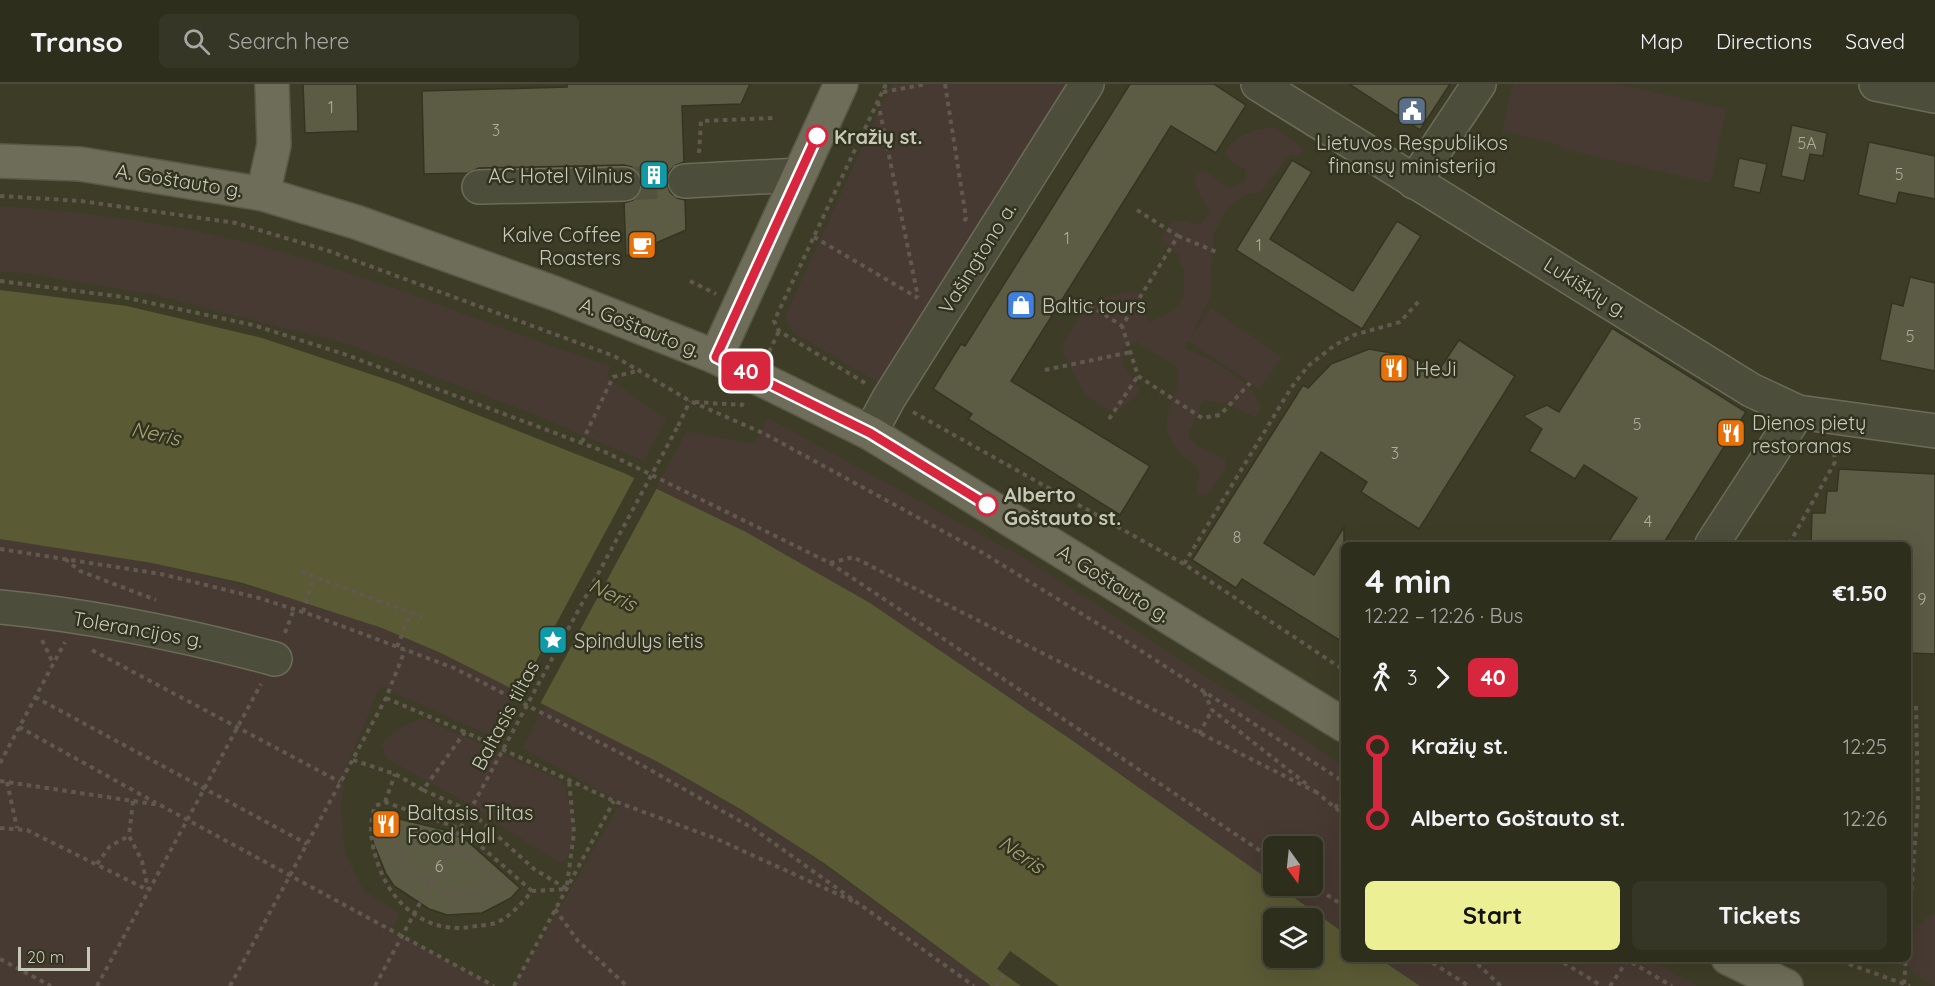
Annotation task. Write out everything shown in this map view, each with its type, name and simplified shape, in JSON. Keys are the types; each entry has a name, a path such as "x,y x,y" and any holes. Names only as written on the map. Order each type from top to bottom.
{"main road":[{"path":"263,194 274,145 272,84"},
{"path":"716,357 841,84"},
{"name":"A. Goštauto g.","path":"0,161 80,164 263,194 356,222 554,293 716,357 870,433 1341,723"},
{"path":"1736,962 1786,986"}],"street":[{"name":"Vašingtono a.","path":"870,433 889,398 1087,84"},
{"name":"Lukiškių g.","path":"1258,84 1751,390 1798,412 1935,431"},
{"path":"1414,182 1479,84"},
{"path":"1876,84 1935,96"},
{"path":"692,181 799,175"},
{"path":"479,187 624,184"},
{"path":"1713,542 1798,412"},
{"name":"Tolerancijos g.","path":"0,607 83,633 213,642 275,658"}],"path":[{"path":"886,84 774,321 779,331 889,398 1184,564 1341,668"},
{"path":"883,92 927,84"},
{"path":"945,84 966,218 960,228"},
{"path":"878,102 918,298"},
{"path":"692,181 701,121 773,118"},
{"path":"0,196 81,201 236,224 329,251 427,285 614,356 690,401 765,434 982,553 1204,691 1341,780"},
{"path":"1137,210 1178,236 1219,253"},
{"path":"1122,326 1178,236"},
{"path":"814,237 918,298"},
{"path":"0,281 123,297 253,325 344,354 582,442 830,563 1263,853"},
{"path":"913,308 924,288"},
{"path":"1082,300 1122,326 1138,376 1202,418 1220,415 1250,383"},
{"path":"1184,564 1291,388 1308,366 1335,345 1354,335 1400,322 1419,301"},
{"path":"1045,370 1131,352"},
{"path":"582,442 613,377 641,370"},
{"path":"1108,418 1138,376"},
{"path":"690,401 723,406 742,405"},
{"name":"Baltasis tiltas","path":"375,986 690,401"},
{"path":"1790,542 1835,462 1834,450"},
{"path":"0,549 161,574 294,609 454,668 643,765 754,829 974,986"},
{"path":"830,563 853,557 1316,792"},
{"path":"301,572 423,617"},
{"path":"303,612 314,577"},
{"path":"291,618 294,609"},
{"path":"397,647 411,612"},
{"path":"0,763 35,697 83,633 237,727 340,782"},
{"path":"230,986 386,698 405,650"},
{"path":"97,986 275,658"},
{"path":"1204,691 1212,710 1341,813"},
{"path":"35,697 307,844"},
{"path":"386,698 614,801 717,838 866,907"},
{"path":"1911,895 1918,803 1916,704"},
{"path":"1199,734 1212,710"},
{"path":"19,727 494,986"},
{"path":"423,790 465,732"},
{"path":"352,760 395,774 423,790 470,811 534,869 567,889"},
{"path":"385,802 395,774"},
{"path":"567,889 574,833 569,780"},
{"path":"0,781 160,805"},
{"path":"6,782 17,828"},
{"path":"1335,808 1341,799"},
{"path":"133,801 129,836 142,861 148,890"},
{"path":"514,986 614,801"},
{"path":"532,891 517,909 497,922 465,929 437,927 425,921 395,898 377,862 370,841 371,819 375,806 385,802 461,829 470,834 532,891 567,889"},
{"path":"394,827 441,837 453,843 471,854 498,883 492,890 470,896 459,896 430,885 404,861 395,840 394,827"},
{"path":"0,828 27,830 148,890"},
{"path":"96,864 110,846 129,836"},
{"path":"1323,892 1341,904"},
{"path":"555,909 578,941 627,986"},
{"path":"0,959 51,986"},
{"path":"1431,962 1469,986"},
{"path":"1475,962 1501,986"},
{"path":"1563,962 1602,986"},
{"path":"1610,986 1625,962"},
{"path":"1630,962 1672,986"},
{"path":"1843,962 1910,986"},
{"path":"1904,984 1906,962"},
{"path":"996,986 1006,971"}],"shaded area":[{"path":"891,84 1067,84 879,383 794,333 785,317"},
{"path":"1513,84 1619,84 1727,109 1710,183 1560,148 1560,145 1502,131"},
{"path":"1274,127 1304,149 1299,155 1289,155 1261,192 1247,194 1229,206 1213,235 1210,298 1190,338 1211,308 1282,357 1260,389 1188,341 1185,349 1218,364 1240,379 1256,397 1261,407 1255,417 1224,403 1203,400 1188,436 1201,448 1216,454 1225,461 1225,469 1206,496 1197,494 1199,467 1178,450 1167,427 1169,408 1177,385 1177,367 1136,342 1124,347 1123,364 1140,389 1136,397 1117,411 1102,407 1085,394 1063,352 1064,343 1080,315 1099,298 1136,291 1150,323 1178,307 1184,294 1184,272 1178,255 1161,239 1172,221 1187,221 1200,225 1210,214 1198,189 1195,173 1205,171 1229,188 1245,182 1247,170 1231,162 1225,153 1240,137"},
{"path":"0,206 147,222 220,236 292,255 610,366 607,377 666,419 644,461 526,411 348,344 155,295 28,273 0,272"},
{"path":"768,418 1026,559 1341,764 1341,931 1323,918 1323,908 1309,908 1292,896 1323,896 1323,836 1263,836 1263,876 1076,743 870,603 746,532 656,488 687,431 754,444"},
{"path":"0,539 145,562 287,597 399,635 518,689 493,737 380,686 346,768 341,808 345,853 363,890 400,914 391,931 494,986 0,986"},
{"path":"546,704 660,763 780,833 991,986 515,986 621,802 522,748"},
{"path":"418,719 425,719 561,781 569,799 573,822 572,844 563,862 559,863 457,797 387,759 381,744 393,732"},
{"path":"1935,913 1935,986 1914,974 1906,962 1911,962 1911,941 1914,931 1928,916"},
{"path":"1384,962 1655,962 1698,986 1420,986"}],"water":[{"name":"Neris","path":"0,290 127,306 262,338 397,383 624,473 746,532 870,603 1076,743 1263,876 1263,896 1292,896 1309,908 1263,908 1263,968 1323,968 1323,918 1341,931 1341,962 1384,962 1420,986 991,986 824,863 742,810 660,763 441,653 382,628 243,583 152,563 0,539"}],"pier":[{"path":"636,475 658,486 540,704 519,693"},
{"path":"1010,951 1059,986 1021,986 997,969"}],"building":[{"path":"303,84 357,84 358,131 305,133"},
{"path":"567,84 750,84 741,104 682,106 684,162 674,166 666,181 670,192 677,198 685,200 686,230 626,256 624,203 640,194 643,183 640,174 632,167 624,165 479,168 468,173 424,174 422,91 567,87"},
{"path":"1130,84 1214,84 1246,105 1216,153 1171,126 1011,381 1150,466 1120,515 968,419 972,414 933,389 961,344 965,346"},
{"name":"Lietuvos Respublikos finansų ministerija","path":"1349,84 1450,84 1420,130"},
{"path":"1792,125 1827,133 1823,156 1810,154 1804,181 1781,176"},
{"path":"1869,142 1935,156 1935,199 1899,192 1896,204 1858,195"},
{"path":"1739,158 1767,164 1760,193 1733,187"},
{"path":"1292,160 1312,172 1270,239 1353,291 1397,221 1421,236 1362,329 1236,250"},
{"path":"1910,277 1935,283 1935,371 1880,360 1892,303 1903,306"},
{"path":"1612,328 1746,412 1664,542 1608,542 1637,498 1584,465 1575,479 1529,451 1542,429 1523,416 1547,405 1559,412"},
{"path":"1459,340 1515,376 1419,529 1361,492 1367,482 1321,452 1264,543 1314,575 1344,527 1344,542 1341,542 1341,641 1242,579 1236,588 1192,560 1303,385 1308,388 1331,364 1369,349 1408,356 1421,364 1424,360 1439,370"},
{"path":"1839,469 1935,474 1935,654 1911,653 1911,542 1811,542 1812,513 1825,513 1827,491 1837,491"},
{"path":"375,813 445,830 466,840 520,888 511,898 482,913 447,915 429,909 394,886 386,874 373,842 372,826"}],"tunnel":[{"path":"624,184 685,181"}],"bus line":[{"name":"40","path":"817,136 716,357 757,375 870,433 987,505"}],"place":[{"name":"Lietuvos Respublikos finansų ministerija","path":"1412,111"},
{"name":"Kražių st.","path":"817,136"},
{"name":"AC Hotel Vilnius","path":"654,175"},
{"name":"Kalve Coffee Roasters","path":"642,245"},
{"name":"Baltic tours","path":"1021,305"},
{"name":"HeJi","path":"1394,368"},
{"name":"Dienos pietų restoranas","path":"1731,433"},
{"name":"Alberto Goštauto st.","path":"987,505"},
{"name":"Spindulys ietis","path":"553,640"},
{"name":"Baltasis Tiltas Food Hall","path":"386,824"}]}
